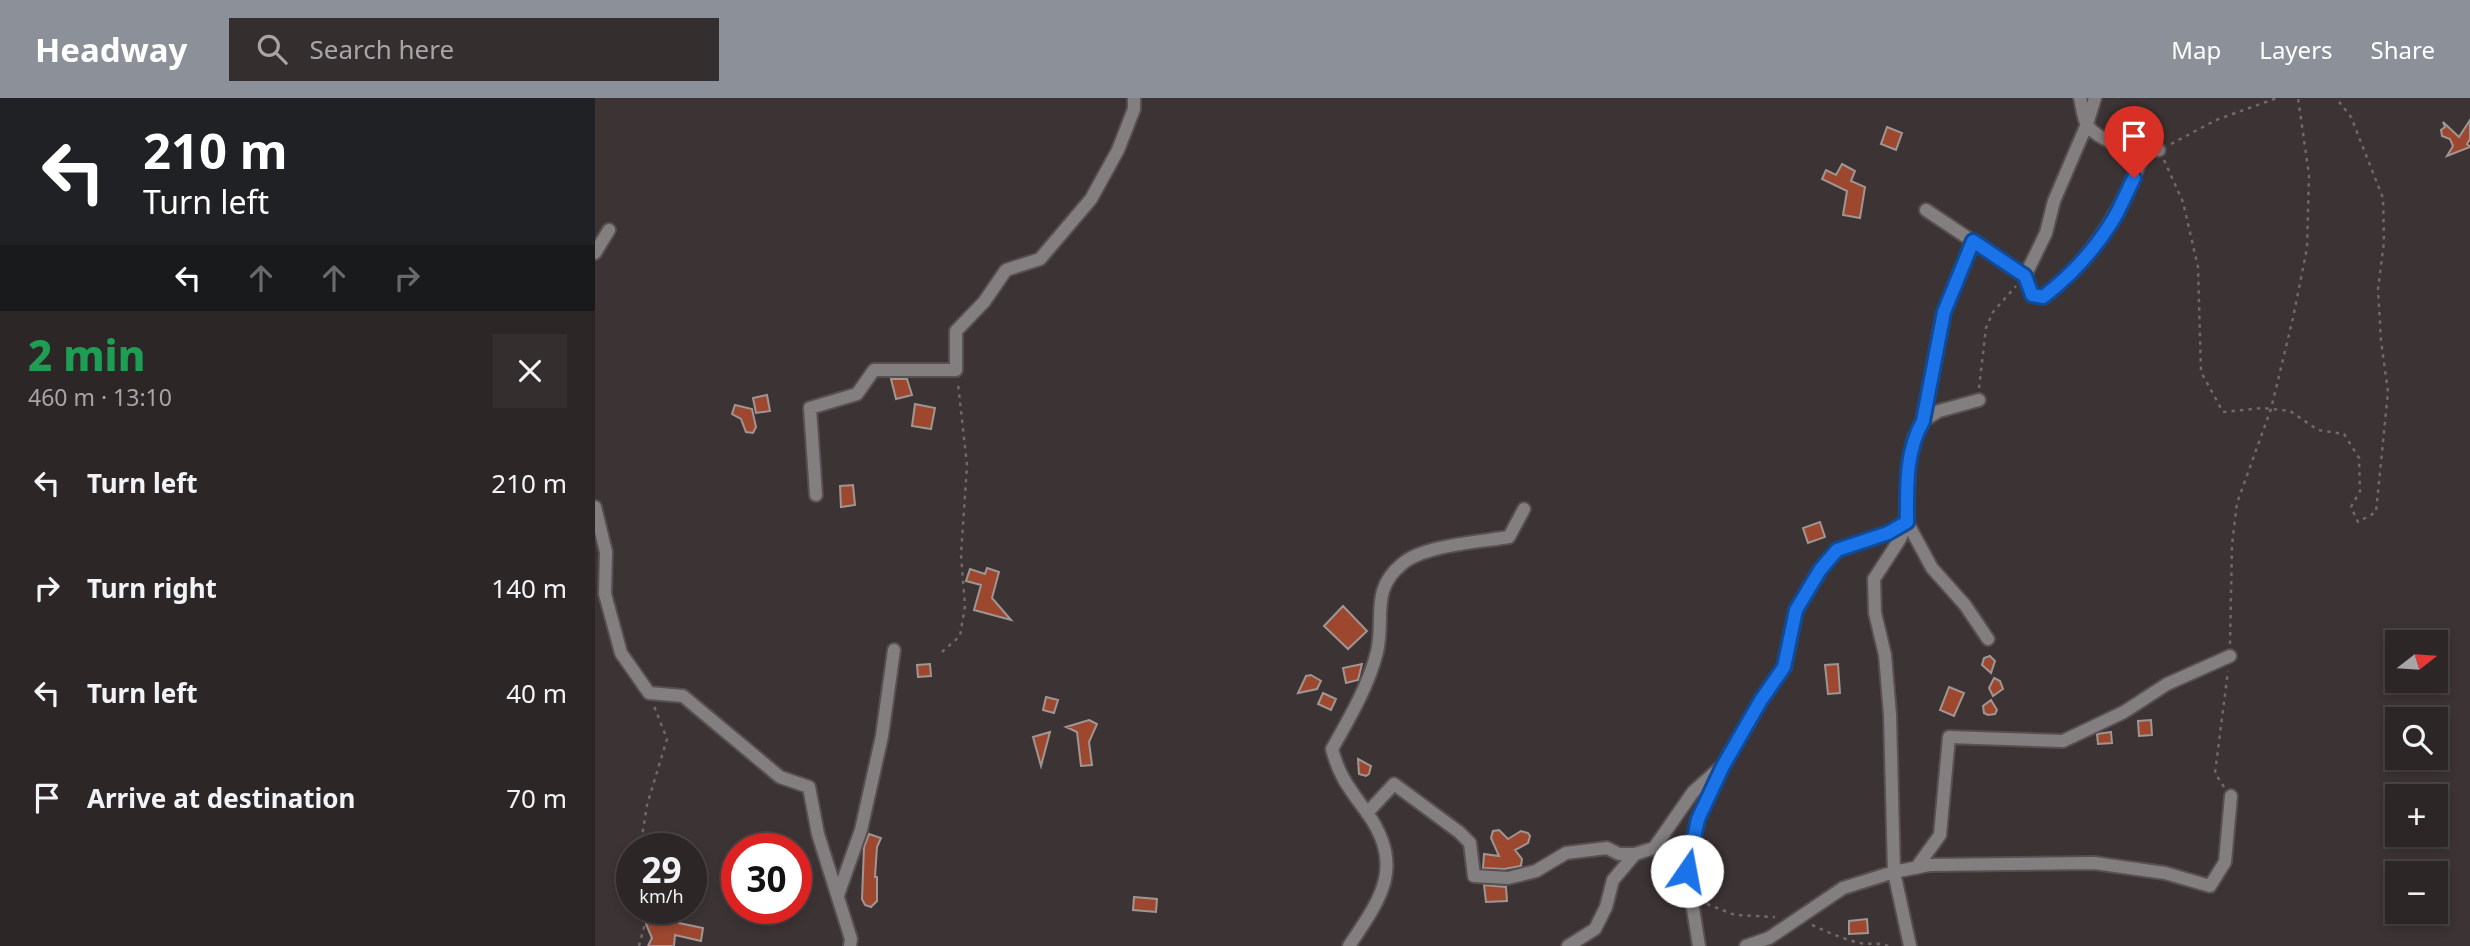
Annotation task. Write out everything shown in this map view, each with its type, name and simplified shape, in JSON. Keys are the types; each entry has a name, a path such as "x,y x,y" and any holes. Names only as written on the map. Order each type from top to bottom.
{"street":[{"path":"816,495 810,408 857,394 874,370 956,370 956,331 983,302 1006,270 1040,260 1091,199 1118,150 1134,109 1134,98"},
{"path":"2080,98 2087,124 2103,137 2121,145 2159,149"},
{"path":"2025,276 2046,233 2054,201 2087,124 2095,98"},
{"path":"1926,210 2025,276 2032,295 2043,297 2064,280 2112,223 2142,158"},
{"path":"595,253 609,230"},
{"path":"1910,946 1894,872 1890,715 1885,654 1875,613 1874,579 1900,539 1907,522 1909,463 1914,438 1923,421 1944,312 1973,241"},
{"path":"1923,421 1939,411 1979,400"},
{"path":"595,507 606,552 605,594 621,653 649,693 683,696 780,777 809,787 818,834 851,939 850,946"},
{"path":"1349,946 1377,904 1388,869 1385,846 1367,813 1338,772 1332,749 1363,693 1377,650 1382,586 1403,562 1437,548 1509,537 1524,509"},
{"path":"1907,522 1933,568 1965,605 1988,639"},
{"path":"1699,946 1687,871 1698,819 1723,766 1761,700 1784,667 1796,610 1820,570 1837,550 1888,533 1907,522"},
{"path":"838,895 861,830 882,736 894,650"},
{"path":"1916,868 1940,835 1949,737 2063,741 2124,712 2167,684 2230,656"},
{"path":"1367,813 1394,784 1470,843 1474,876 1508,878 1536,871 1566,853 1607,848 1619,854 1635,854 1654,848 1693,792 1723,766"},
{"path":"1746,946 1769,938 1843,888 1894,872 1930,865 2094,863 2165,873 2210,886 2225,862 2231,796"},
{"path":"1568,946 1595,929 1606,907 1613,880 1635,854"}],"path":[{"path":"2159,149 2216,120 2277,98"},
{"path":"2231,796 2215,774 2230,656 2232,545 2237,503 2271,409 2307,248 2309,175 2298,98"},
{"path":"2142,158 2162,156 2183,202 2198,267 2201,372 2223,412 2271,409 2290,411 2318,430 2344,434 2359,458 2360,491 2351,507 2358,522 2376,512 2388,392 2378,289 2384,242 2383,198 2351,117 2336,98"},
{"path":"1979,400 1980,366 1986,328 1993,312 2025,276"},
{"path":"942,652 960,636 965,606 961,555 967,465 956,370"},
{"path":"643,833 647,805 667,738 649,693"},
{"path":"639,946 644,924"}],"building":[{"path":"2470,120 2470,139 2467,144 2470,147 2447,156 2453,146 2450,139 2442,136 2441,130 2445,127 2443,122 2459,137"},
{"path":"1887,127 1902,133 1896,150 1881,144"},
{"path":"1842,164 1855,171 1851,181 1865,187 1860,218 1843,215 1847,191 1822,179 1826,170 1836,175"},
{"path":"891,379 907,379 912,395 896,399"},
{"path":"767,395 770,411 756,413 753,398"},
{"path":"915,404 935,408 931,429 912,426"},
{"path":"735,405 752,409 756,427 753,433 746,432 741,419 732,414"},
{"path":"853,485 855,505 841,507 840,486"},
{"path":"1820,522 1825,537 1808,543 1803,528"},
{"path":"987,568 999,572 992,598 1011,620 974,610 981,585 966,581 970,569 985,574"},
{"path":"1343,606 1367,631 1348,649 1324,626"},
{"path":"1990,656 1995,661 1991,673 1982,665 1984,658"},
{"path":"930,664 931,676 918,677 917,665"},
{"path":"1362,664 1358,680 1346,683 1343,668"},
{"path":"1838,664 1840,693 1828,694 1825,665"},
{"path":"1311,675 1321,681 1317,689 1298,693 1306,676"},
{"path":"1994,678 2000,681 2003,689 1993,696 1989,688"},
{"path":"1949,687 1964,693 1954,716 1940,710"},
{"path":"1323,693 1336,699 1331,710 1318,704"},
{"path":"1046,697 1058,700 1054,713 1043,710"},
{"path":"1991,700 1997,710 1995,714 1988,715 1984,713 1983,706"},
{"path":"1089,720 1097,724 1089,742 1092,765 1081,766 1077,732 1066,727"},
{"path":"2151,720 2152,735 2139,736 2138,721"},
{"path":"1050,732 1041,766 1033,737"},
{"path":"2111,732 2112,743 2098,744 2097,734"},
{"path":"1358,759 1371,766 1366,776 1359,774"},
{"path":"1499,830 1508,839 1521,831 1530,836 1528,843 1515,850 1522,859 1521,866 1504,869 1483,868 1484,854 1499,856 1491,838 1493,831"},
{"path":"869,834 881,838 877,847 875,877 877,901 871,907 865,905 862,899 864,847"},
{"path":"1484,885 1506,887 1507,901 1486,902"},
{"path":"1134,897 1157,899 1156,912 1133,910"},
{"path":"1867,919 1868,933 1849,934 1849,921"},
{"path":"646,924 684,924 703,928 701,941 675,935 674,946 648,946 652,938"}],"route":[{"path":"1687,871 1698,819 1723,766 1761,700 1784,667 1796,610 1820,570 1837,550 1888,533 1907,522 1909,463 1914,438 1923,421 1944,312 1973,241 2025,276 2032,295 2043,297 2064,280 2112,223 2134,178"}]}
